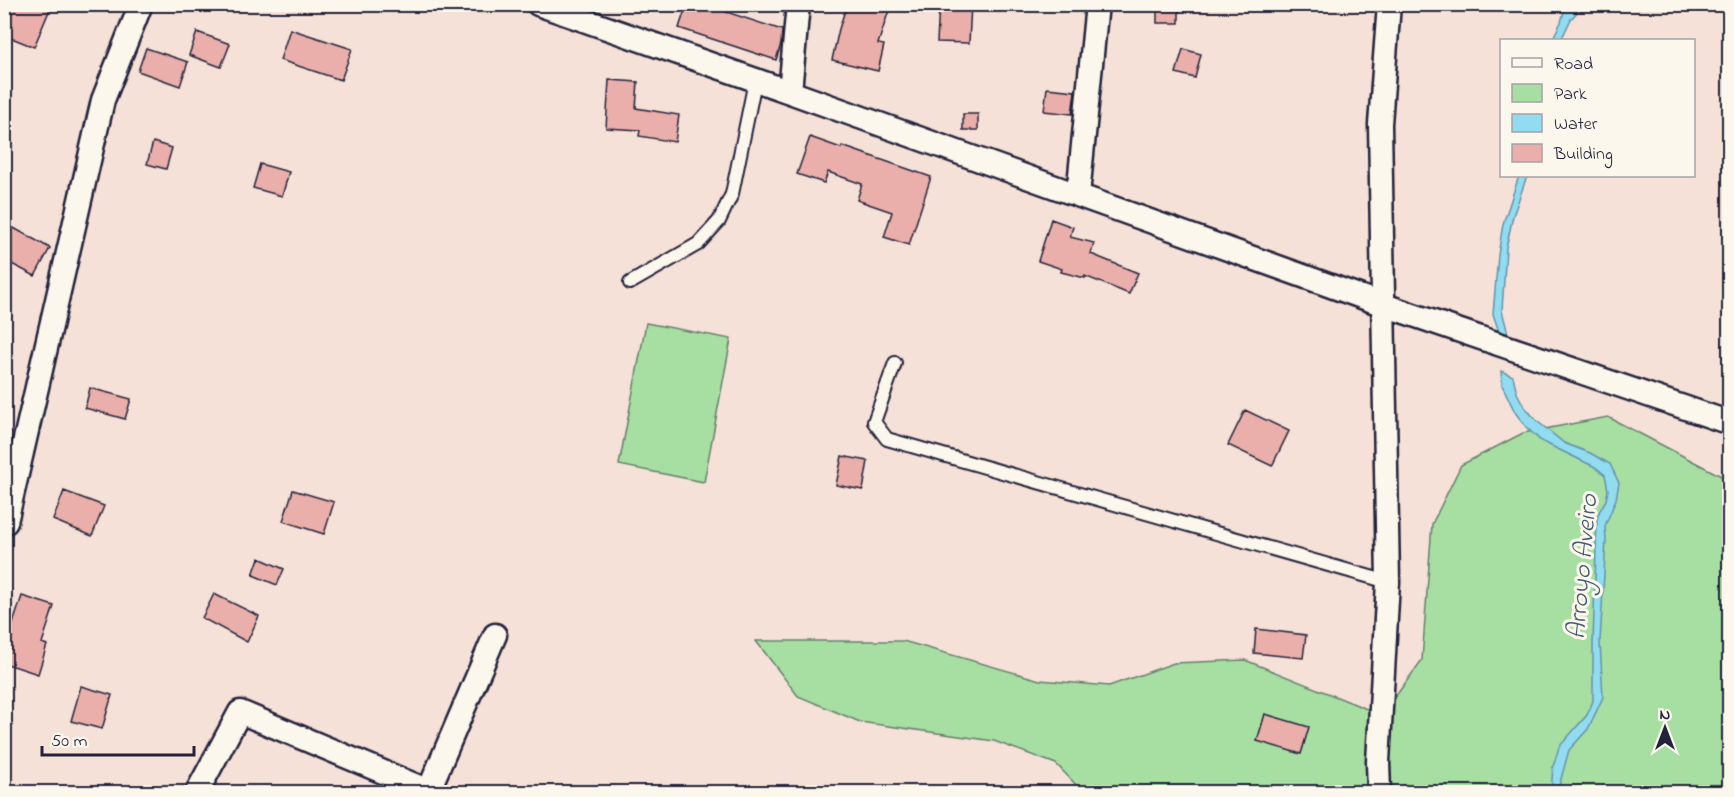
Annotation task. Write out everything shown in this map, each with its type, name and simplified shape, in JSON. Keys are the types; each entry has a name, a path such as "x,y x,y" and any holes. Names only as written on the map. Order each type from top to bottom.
{"street":[{"path":"5,523 103,100 141,4"},
{"path":"537,4 1384,305 1730,423"},
{"path":"790,92 798,4"},
{"path":"1078,195 1096,4"},
{"path":"1379,792 1378,762 1388,582 1380,124 1389,4"},
{"path":"197,792 240,712 429,792 495,635"}],"lane":[{"path":"630,283 698,244 719,221 732,194 754,81"},
{"path":"895,363 874,422 887,439 1388,582"}],"green space":[{"path":"646,323 731,339 704,482 619,465"},
{"path":"1608,417 1729,480 1729,792 1083,792 1056,764 994,741 860,722 798,696 756,641 903,641 1040,680 1109,686 1174,663 1245,660 1382,715 1422,660 1432,524 1461,465 1523,433"}],"water":[{"path":"1566,5 1581,5 1561,39 1552,39"},
{"path":"1519,177 1527,177 1513,216 1506,248 1502,311 1509,337 1500,335 1493,314 1503,224"},
{"path":"1501,371 1513,376 1517,393 1524,406 1537,421 1564,443 1610,464 1619,483 1616,499 1605,526 1600,642 1603,697 1588,729 1569,750 1559,792 1551,792 1553,767 1559,747 1587,715 1593,701 1597,519 1608,490 1605,475 1595,467 1541,441 1526,427 1515,412 1502,385"}],"building":[{"path":"4,4 52,4 34,47 4,35"},
{"path":"687,4 702,4 782,30 776,60 679,28"},
{"path":"847,4 873,4 889,10 878,44 884,45 878,71 832,60"},
{"path":"939,4 971,4 969,43 937,42"},
{"path":"1157,4 1179,4 1179,23 1157,23"},
{"path":"290,29 352,49 341,80 280,60"},
{"path":"197,32 230,44 221,67 189,55"},
{"path":"146,48 188,62 180,86 138,71"},
{"path":"1183,49 1201,54 1195,78 1176,73"},
{"path":"609,80 638,82 636,108 679,115 675,142 639,136 640,130 606,128"},
{"path":"1047,88 1075,91 1072,114 1044,111"},
{"path":"963,114 978,114 978,130 963,130"},
{"path":"810,137 931,177 909,245 884,237 892,212 857,200 862,184 828,172 824,183 797,174"},
{"path":"153,142 172,148 166,169 147,164"},
{"path":"260,164 289,172 282,196 253,188"},
{"path":"1051,219 1073,227 1070,237 1094,243 1091,254 1138,273 1129,294 1085,276 1085,278 1061,272 1062,269 1038,261"},
{"path":"10,226 50,248 35,276 4,260 4,236"},
{"path":"90,388 131,399 125,419 85,408"},
{"path":"1245,410 1289,431 1272,466 1228,445"},
{"path":"842,456 868,461 863,490 836,485"},
{"path":"293,490 334,502 324,534 283,521"},
{"path":"64,491 104,506 92,536 53,520"},
{"path":"259,558 284,569 277,585 253,575"},
{"path":"214,594 259,616 247,642 202,618"},
{"path":"22,596 54,606 42,643 47,645 38,674 4,663 4,632 10,633"},
{"path":"1256,629 1306,635 1303,658 1254,653"},
{"path":"81,686 112,695 102,729 71,721"},
{"path":"1265,714 1309,727 1301,754 1257,741"}],"water label":[{"name":"Arroyo Aveiro","path":"1584,567"}]}
